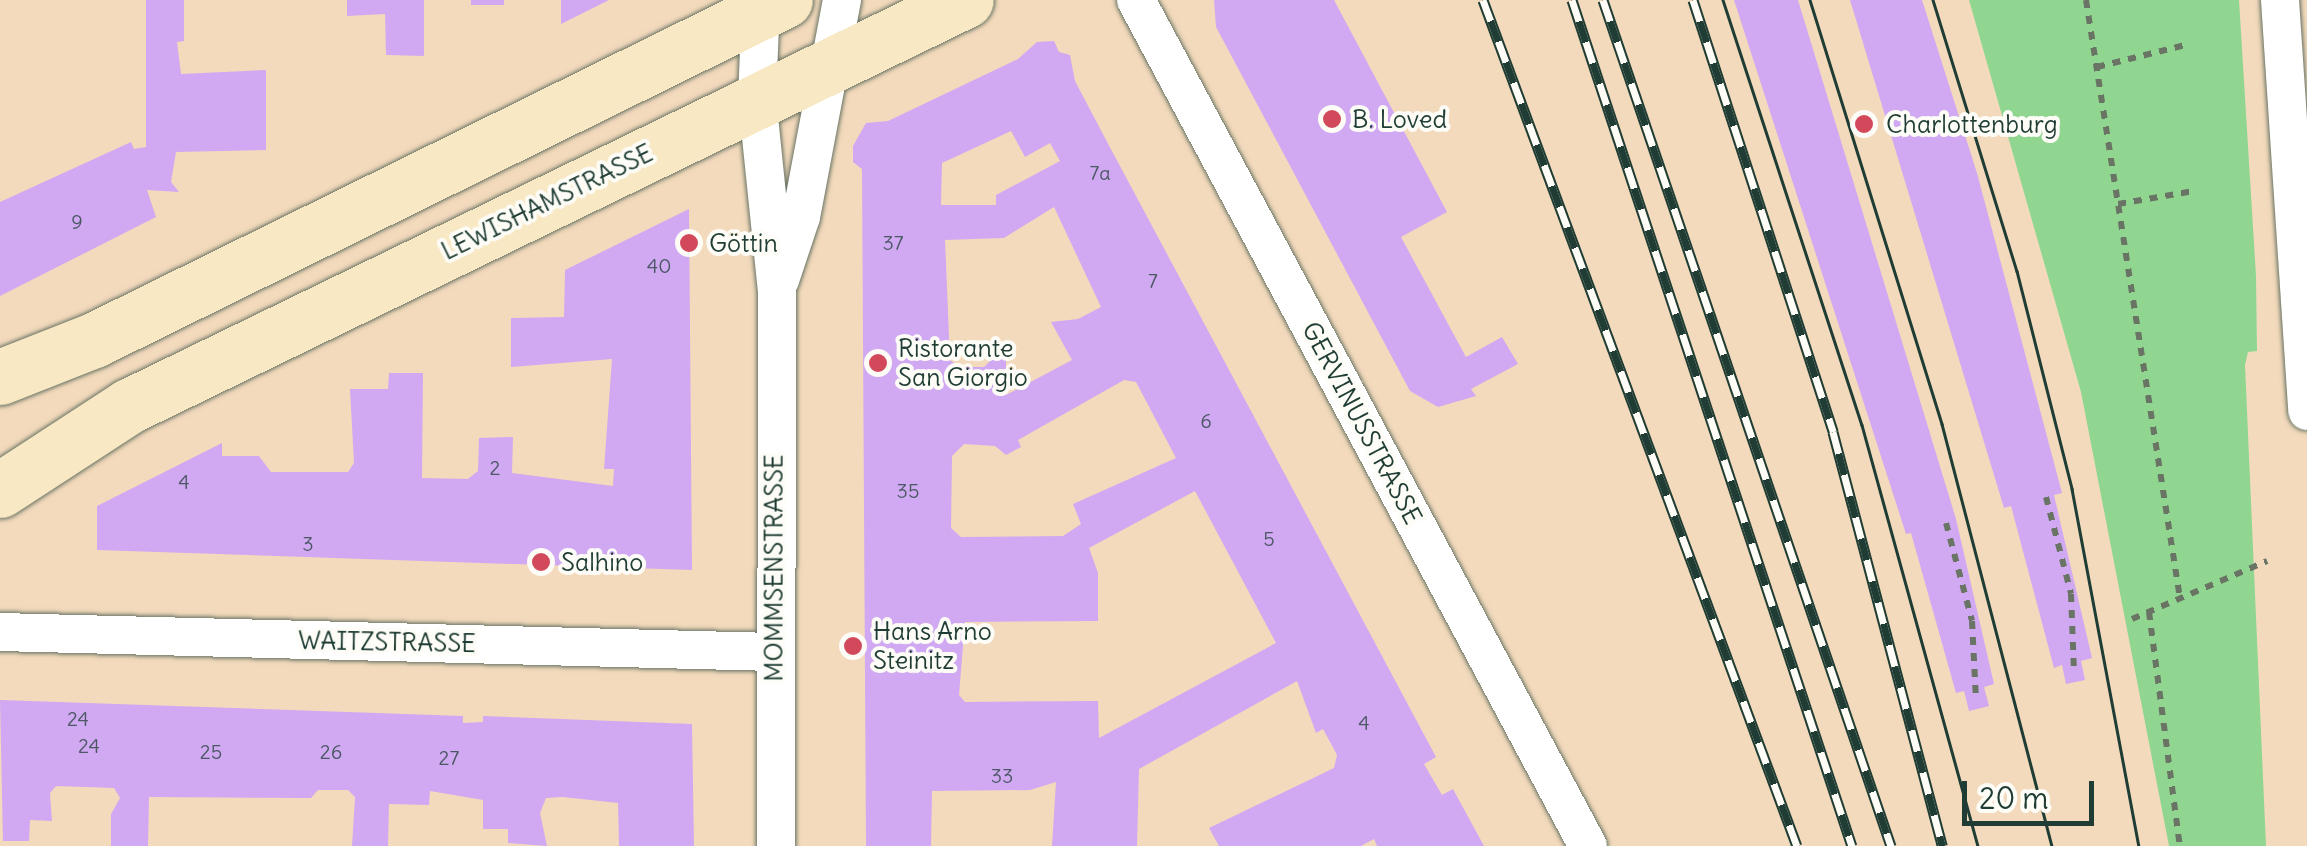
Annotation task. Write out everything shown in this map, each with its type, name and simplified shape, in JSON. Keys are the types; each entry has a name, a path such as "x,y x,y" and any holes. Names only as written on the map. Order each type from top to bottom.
{"main road":[{"name":"LEWISHAMSTRASSE","path":"0,490 129,406 757,98 966,0"},
{"path":"0,377 94,340 769,4"},
{"path":"0,410 94,340"},
{"name":"LEWISHAMSTRASSE","path":"0,444 129,406"}],"street":[{"path":"831,63 842,0"},
{"name":"GERVINUSSTRASSE","path":"1136,0 1588,846"},
{"path":"2280,0 2307,410"},
{"name":"MOMMSENSTRASSE","path":"769,4 757,98 777,290 776,846"},
{"name":"MOMMSENSTRASSE","path":"777,290 801,217 831,63"},
{"name":"WAITZSTRASSE","path":"0,632 774,652"}],"path":[{"path":"2086,0 2180,598"},
{"path":"2097,67 2184,45"},
{"path":"2118,204 2194,191"},
{"path":"2046,498 2070,594 2074,673"},
{"path":"1946,523 1972,621 1976,699"},
{"path":"2132,619 2266,562"},
{"path":"2149,612 2180,846"}],"green space":[{"path":"1969,0 2239,0 2256,276 2257,351 2248,352 2245,365 2266,846 2169,846 2081,392"}],"building":[{"path":"146,0 184,0 184,41 177,42 181,74 266,70 266,150 176,152 171,182 179,192 147,190 156,217 0,296 0,202 131,142 134,149 146,147"},
{"path":"347,0 424,0 424,56 386,55 385,14 347,16"},
{"path":"471,0 504,0 504,5 471,5"},
{"path":"561,0 609,0 561,24"},
{"name":"B. Loved","path":"1214,0 1334,0 1447,212 1401,237 1466,357 1502,337 1518,364 1471,389 1476,396 1438,407 1410,391 1216,27"},
{"path":"1734,0 1798,0 1956,519 1994,684 1984,687 1989,706 1969,711 1964,691 1956,693 1911,533 1906,534"},
{"path":"1850,0 1922,0 1977,173 2062,493 2054,495 2092,658 2081,661 2085,680 2066,684 2062,665 2054,668 2011,506 2004,508"},
{"path":"1054,41 1059,52 1070,55 1075,81 1436,757 1424,764 1442,795 1453,789 1484,846 1377,846 1374,839 1361,846 1219,846 1209,828 1334,768 1337,755 1323,729 1316,733 1297,681 1139,769 1137,846 1052,846 1056,782 1030,790 932,791 931,846 866,846 862,169 853,162 853,146 866,123 888,121 1018,59 1037,42","holes":["1011,131 1025,157 1050,143 1060,161 996,195 996,205 941,205 942,163","1054,207 1101,307 1078,319 1051,322 1072,360 1006,395 1006,358 993,358 984,367 960,367 950,360 945,240 1004,238","1124,380 1136,382 1176,458 1073,504 1081,524 1063,536 961,537 951,528 952,456 964,444 995,446 1006,455 1021,447 1018,440","1195,491 1276,643 1099,738 1098,701 965,702 959,695 965,622 1098,621 1098,573 1089,548"]},
{"path":"689,209 692,570 97,550 97,506 222,443 222,456 259,456 271,472 348,472 354,463 350,389 388,389 389,373 423,373 422,478 468,479 478,471 479,438 513,437 512,473 613,486 614,469 604,469 612,359 511,367 511,318 564,317 565,270"},
{"path":"0,700 463,716 463,723 483,722 483,716 692,724 694,846 619,846 618,803 563,797 546,798 540,813 547,846 508,843 508,829 483,829 483,800 430,791 429,805 389,804 388,846 352,846 355,797 348,790 318,790 311,798 149,797 148,846 111,846 111,814 120,798 114,788 56,786 50,793 52,821 30,820 29,841 3,841"}],"tram line":[{"path":"1723,0 1862,425 1978,846"},
{"path":"1810,0 1942,424 2052,846"},
{"path":"1933,0 2017,271 2072,489 2139,846"}],"railway":[{"path":"1483,0 1797,846"},
{"path":"1572,0 1852,846"},
{"path":"1603,0 1891,846"},
{"path":"1693,0 1833,432 1942,846"}],"place":[{"name":"B. Loved","path":"1332,119"},
{"name":"Charlottenburg","path":"1864,124"},
{"name":"Göttin","path":"689,243"},
{"name":"Ristorante San Giorgio","path":"878,363"},
{"name":"Salhino","path":"541,562"},
{"name":"Hans Arno Steinitz","path":"853,646"}]}
